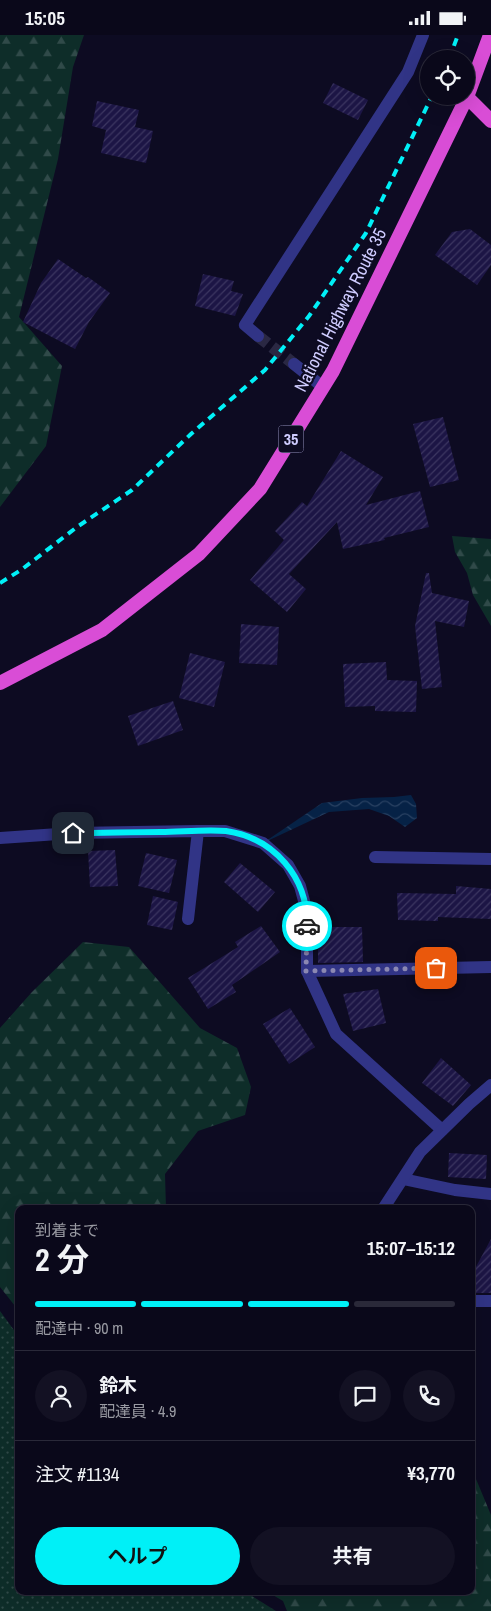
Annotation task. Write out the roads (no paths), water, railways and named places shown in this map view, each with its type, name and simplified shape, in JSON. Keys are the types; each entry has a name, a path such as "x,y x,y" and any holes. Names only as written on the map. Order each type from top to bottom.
{"highway":[{"name":"National Highway Route 35","path":"475,75 490,35"},
{"name":"National Highway Route 35","path":"0,683 102,630 200,554 260,489 333,371 463,105"},
{"path":"475,105 491,121"}],"street":[{"path":"258,336 244,325 408,72 422,35"},
{"path":"294,364 323,387"},
{"path":"188,919 198,831"},
{"path":"0,838 73,833 225,831 264,843 288,865 300,886 307,913 306,971 336,1034 442,1130"},
{"path":"375,857 491,859"},
{"path":"306,971 491,967"},
{"path":"386,1205 420,1152 491,1085"},
{"path":"403,1179 454,1190 491,1194"},
{"path":"475,1301 491,1301"}],"water":[{"path":"411,795 416,804 417,818 405,827 389,816 369,809 329,812 263,843 322,803"}],"tunnel":[{"path":"258,336 294,364"}],"railway":[{"path":"452,50 458,35"},
{"path":"0,583 132,490 191,434 265,370 309,316 366,233 428,105"}]}
